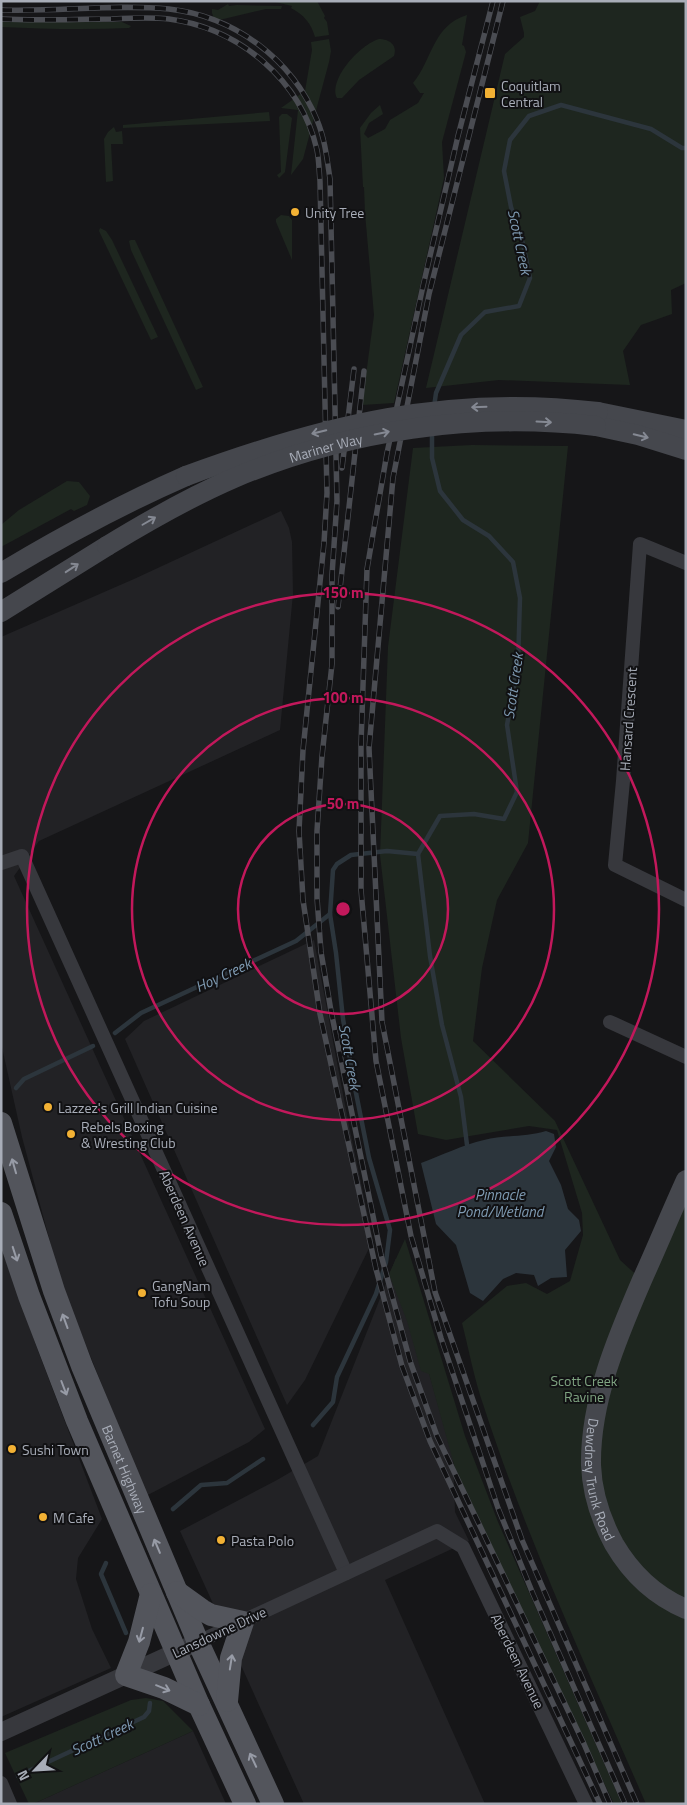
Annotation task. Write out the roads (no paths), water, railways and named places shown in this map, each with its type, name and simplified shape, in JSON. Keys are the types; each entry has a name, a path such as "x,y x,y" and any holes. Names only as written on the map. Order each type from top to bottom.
{"main road":[{"name":"Mariner Way","path":"1,573 91,520 186,476 292,440 356,424 409,414 466,408 557,407 686,450"},
{"name":"Mariner Way","path":"1,612 107,546 182,503 233,479 285,459 337,443 416,428 519,420 564,423 597,419 686,430"},
{"name":"Barnet Highway","path":"1,1123 69,1333 198,1642 273,1804"},
{"name":"Dewdney Trunk Road","path":"686,1180 624,1322 610,1362 598,1406 591,1464 593,1486 602,1519 620,1554 643,1581 662,1597 686,1609"},
{"name":"Barnet Highway","path":"1,1213 29,1296 77,1422 199,1704 246,1804"},
{"path":"176,1591 211,1615 243,1622 231,1658 227,1704"},
{"path":"151,1594 139,1642 126,1675 164,1688 199,1704"}],"street":[{"name":"Hansard Crescent","path":"686,563 640,544 624,780 616,865 686,900"},
{"name":"Aberdeen Avenue","path":"1,862 22,856 346,1572"},
{"path":"610,1022 686,1056"},
{"name":"Aberdeen Avenue","path":"437,1531 464,1547 586,1804"},
{"name":"Lansdowne Drive","path":"1,1732 437,1531"},
{"path":"1,1784 10,1804"}],"water":[{"name":"Pinnacle Pond/Wetland","path":"546,1131 554,1134 556,1147 549,1161 561,1185 568,1209 579,1220 581,1231 565,1250 567,1277 551,1278 538,1286 534,1275 516,1273 503,1279 483,1301 470,1293 456,1245 436,1224 421,1163 460,1147 484,1140"}],"waterway":[{"name":"Scott Creek","path":"434,407 436,393 461,335 485,312 519,306 530,278 523,244 511,207 504,171 510,140 529,116 561,105 651,129 682,148 686,148"},
{"name":"Scott Creek","path":"418,854 440,816 474,814 504,819 517,792 507,725 518,664 520,598 513,562 489,536 463,520 440,491 432,458 432,432"},
{"name":"Scott Creek","path":"313,1425 333,1402 337,1377 376,1294 386,1262 390,1230 369,1158 343,1019 330,914 333,870 337,864 351,855 387,851 418,854"},
{"path":"418,854 430,956 442,1025 461,1097 467,1145"},
{"name":"Hoy Creek","path":"115,1033 141,1013 296,941 330,914"},
{"name":"Hoy Creek","path":"16,1088 24,1079 93,1046"},
{"name":"Scott Creek","path":"173,1509 201,1485 227,1483 263,1459"},
{"name":"Scott Creek","path":"106,1563 101,1574 126,1633"},
{"name":"Scott Creek","path":"18,1776 144,1717 149,1711 150,1703"}],"railway":[{"path":"493,1 458,136 423,286 387,453 367,569 361,744 361,890 376,1061 411,1236 441,1338 498,1508 533,1594 625,1804"},
{"path":"503,1 429,294 393,478 369,748 382,1022 435,1292 522,1540 637,1804"},
{"path":"1,10 169,9 193,13 216,21 238,31 258,44 276,60 306,98 320,127 330,179 337,501 332,575 332,664 322,756 317,831 317,898 321,952 331,1011 381,1255 410,1361 437,1436 584,1744 610,1804"},
{"path":"1,19 155,18 195,24 219,33 242,46 263,62 282,80 297,101 309,125 317,150 320,181 327,493 324,543 303,750 299,831 303,900 320,1014 376,1269 402,1366 430,1441 600,1804"},
{"path":"342,468 354,369"},
{"path":"338,607 364,371"}],"place":[{"name":"Coquitlam Central","path":"490,93"},
{"name":"Unity Tree","path":"295,212"},
{"name":"Lazzez's Grill Indian Cuisine","path":"48,1107"},
{"name":"Rebels Boxing & Wresting Club","path":"71,1134"},
{"name":"GangNam Tofu Soup","path":"142,1293"},
{"name":"Sushi Town","path":"12,1449"},
{"name":"M Cafe","path":"43,1517"},
{"name":"Pasta Polo","path":"221,1540"}],"park label":[{"name":"Scott Creek Ravine","path":"584,1388"}]}
